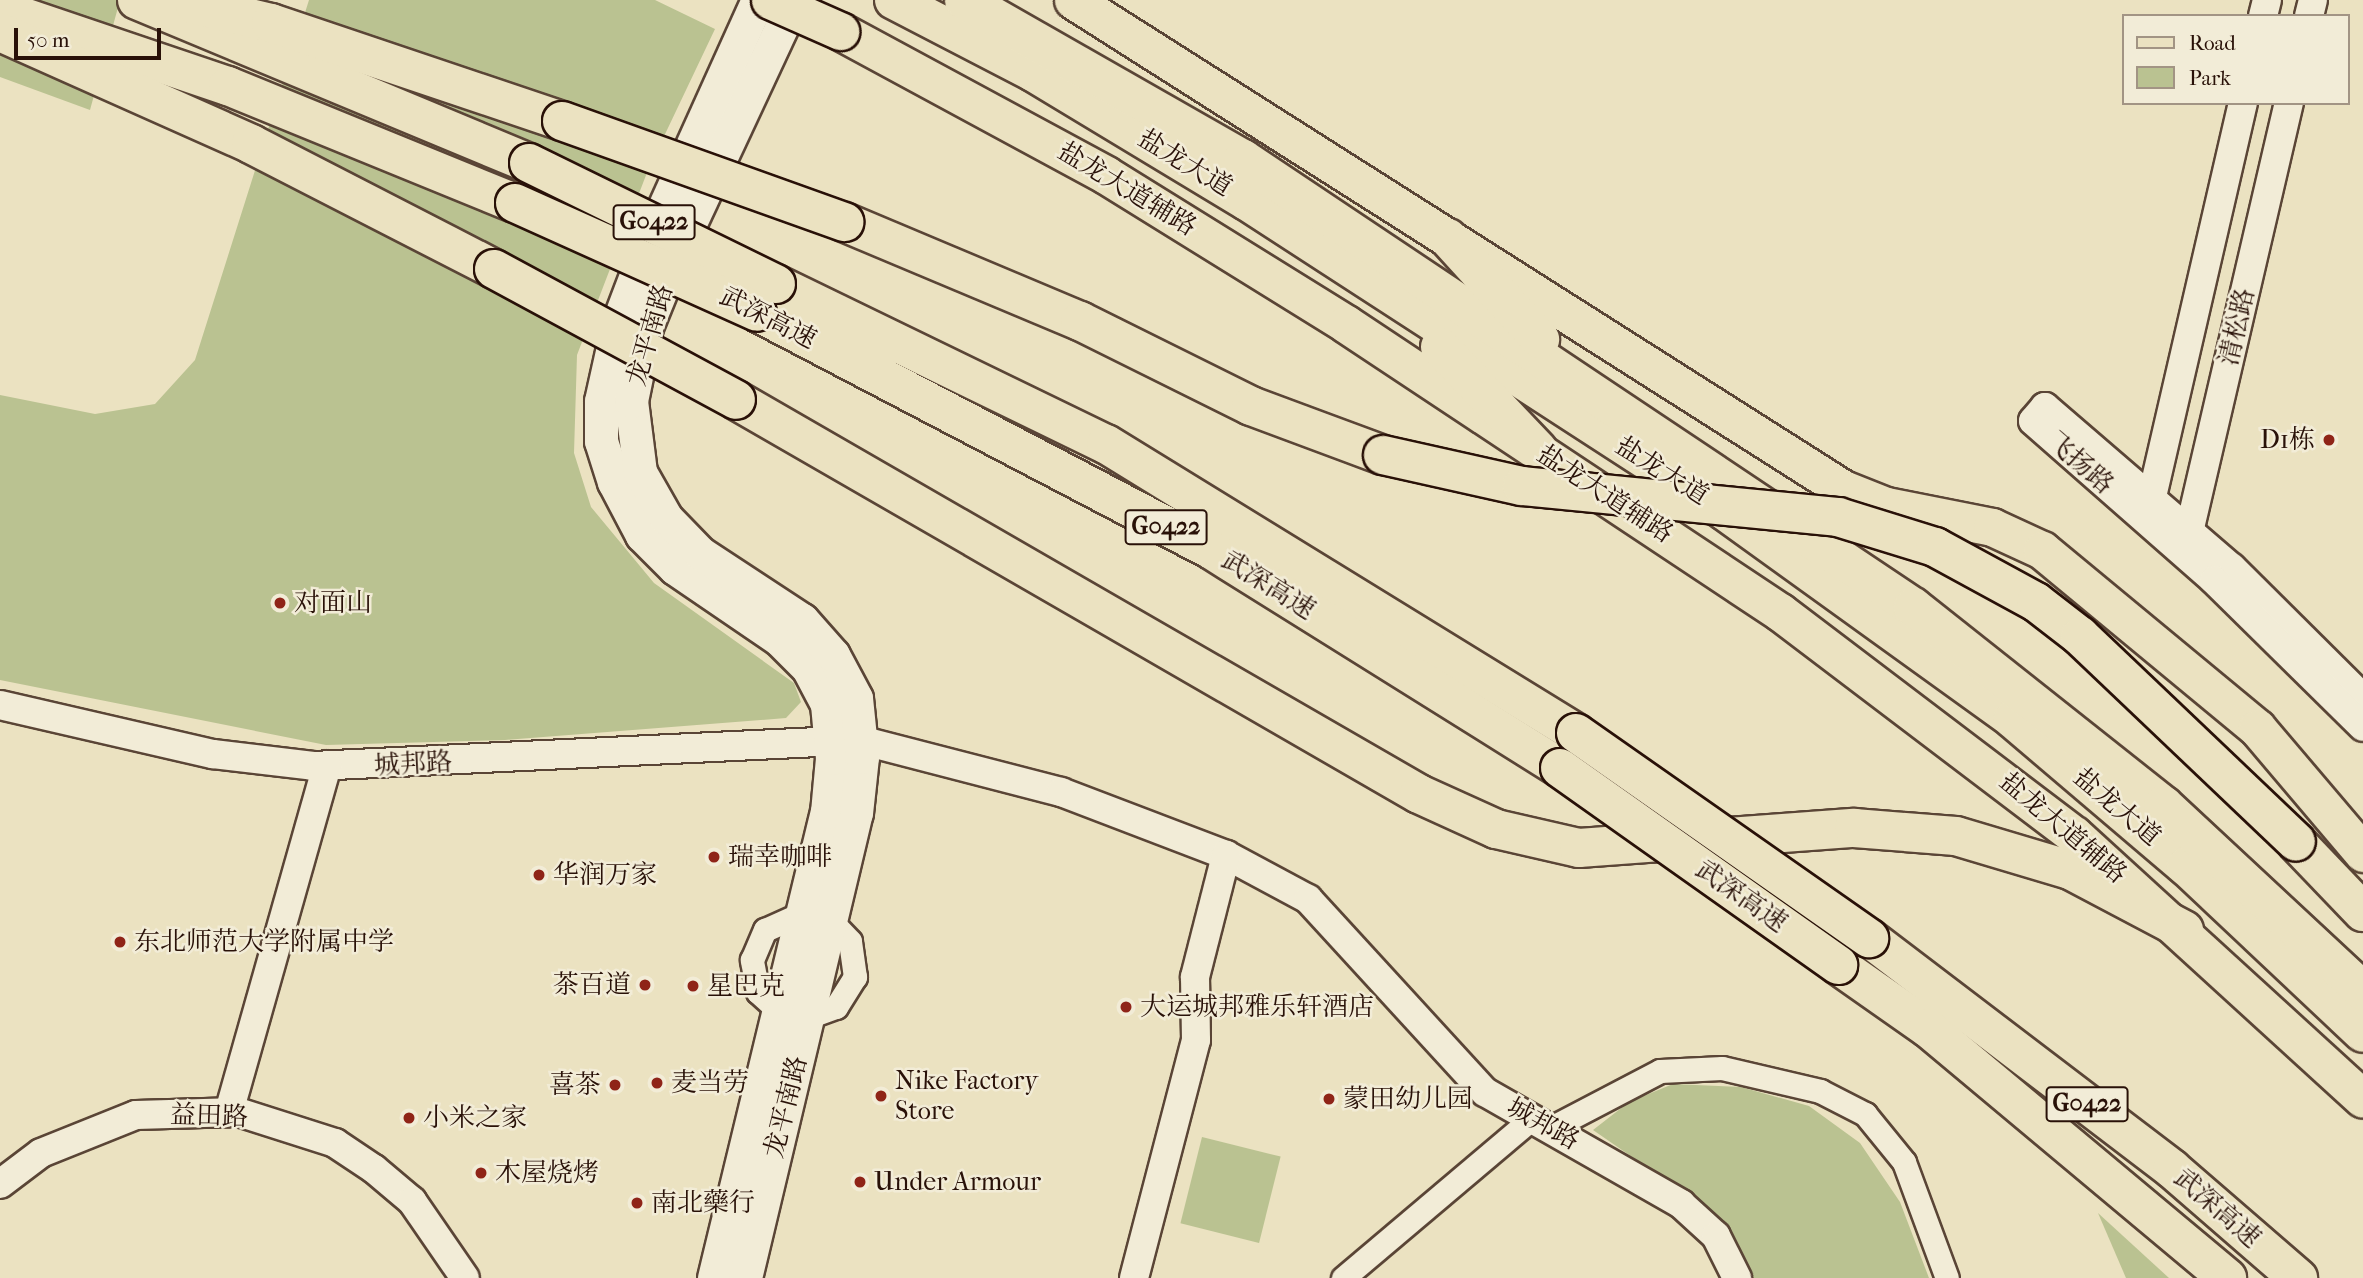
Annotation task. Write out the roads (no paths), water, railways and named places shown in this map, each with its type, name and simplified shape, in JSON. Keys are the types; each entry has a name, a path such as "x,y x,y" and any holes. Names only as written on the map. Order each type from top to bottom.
{"highway":[{"name":"武深高速","path":"138,0 529,163 1210,549 1560,768 1928,1028 2228,1278"},
{"path":"172,0 362,53 844,222 1080,321 1251,406 1383,455 1522,486 1838,517 1935,547 2026,595 2080,636 2297,842 2363,912"},
{"name":"盐龙大道","path":"894,0 1120,123 1726,510 1934,660 2186,866 2363,1033"},
{"name":"盐龙大道","path":"964,0 1160,107 1822,543 1999,671 2163,805 2363,991"},
{"name":"武深高速","path":"0,9 228,86 515,203 766,298 1106,444 1576,733 1869,938 2172,1168 2298,1278"},
{"path":"0,33 319,179 494,269 736,400 1407,787 1496,829 1579,848 1854,828 1956,836 2070,870 2183,930"},
{"path":"1448,238 1581,384"},
{"path":"1393,298 1538,450"}],"main road":[{"name":"龙平南路","path":"758,0 619,320 607,360 601,441 642,535 808,668 846,740"},
{"name":"盐龙大道辅路","path":"770,0 840,30 1106,175 1538,450 1914,708 2183,930 2363,1099"},
{"name":"龙平南路","path":"715,1278 793,1014 817,917 842,813 846,740 856,698 834,655 802,620 700,553 666,518 640,472 633,439 631,401 646,327 794,0"},
{"path":"1073,0 1843,489 1886,506 1992,527 2053,557 2257,728 2363,853"},
{"name":"龙平南路","path":"745,1278 793,1014"}],"street":[{"name":"清松路","path":"2149,510 2243,105"},
{"name":"清松路","path":"2183,539 2289,105"},
{"name":"飞扬路","path":"2149,510 2363,698"},
{"name":"飞扬路","path":"2183,539 2363,727"},
{"name":"城邦路","path":"0,705 213,754 327,766 846,740 1061,792 1226,855 1308,899 1442,1052 1485,1091 1699,1218 1716,1236 1737,1278"},
{"path":"229,1112 327,766"},
{"path":"1134,1278 1196,1040 1195,977 1226,855"},
{"path":"793,1014 836,1007 855,976 850,941 817,917"},
{"path":"1343,1278 1542,1123 1660,1072 1722,1068 1820,1091 1865,1114 1904,1162 1947,1278"},
{"name":"益田路","path":"0,1184 41,1153 136,1115 229,1112 335,1143 412,1201 465,1278"}],"place":[{"name":"D1栋","path":"2329,440"},
{"name":"对面山","path":"280,603"},
{"name":"瑞幸咖啡","path":"714,857"},
{"name":"华润万家","path":"539,875"},
{"name":"东北师范大学附属中学","path":"120,942"},
{"name":"茶百道","path":"645,985"},
{"name":"星巴克","path":"693,986"},
{"name":"大运城邦雅乐轩酒店","path":"1126,1007"},
{"name":"麦当劳","path":"657,1083"},
{"name":"喜茶","path":"615,1085"},
{"name":"Nike Factory Store","path":"881,1096"},
{"name":"蒙田幼儿园","path":"1329,1099"},
{"name":"小米之家","path":"409,1118"},
{"name":"木屋烧烤","path":"481,1173"},
{"name":"Under Armour","path":"860,1182"},
{"name":"南北藥行","path":"637,1203"}]}
